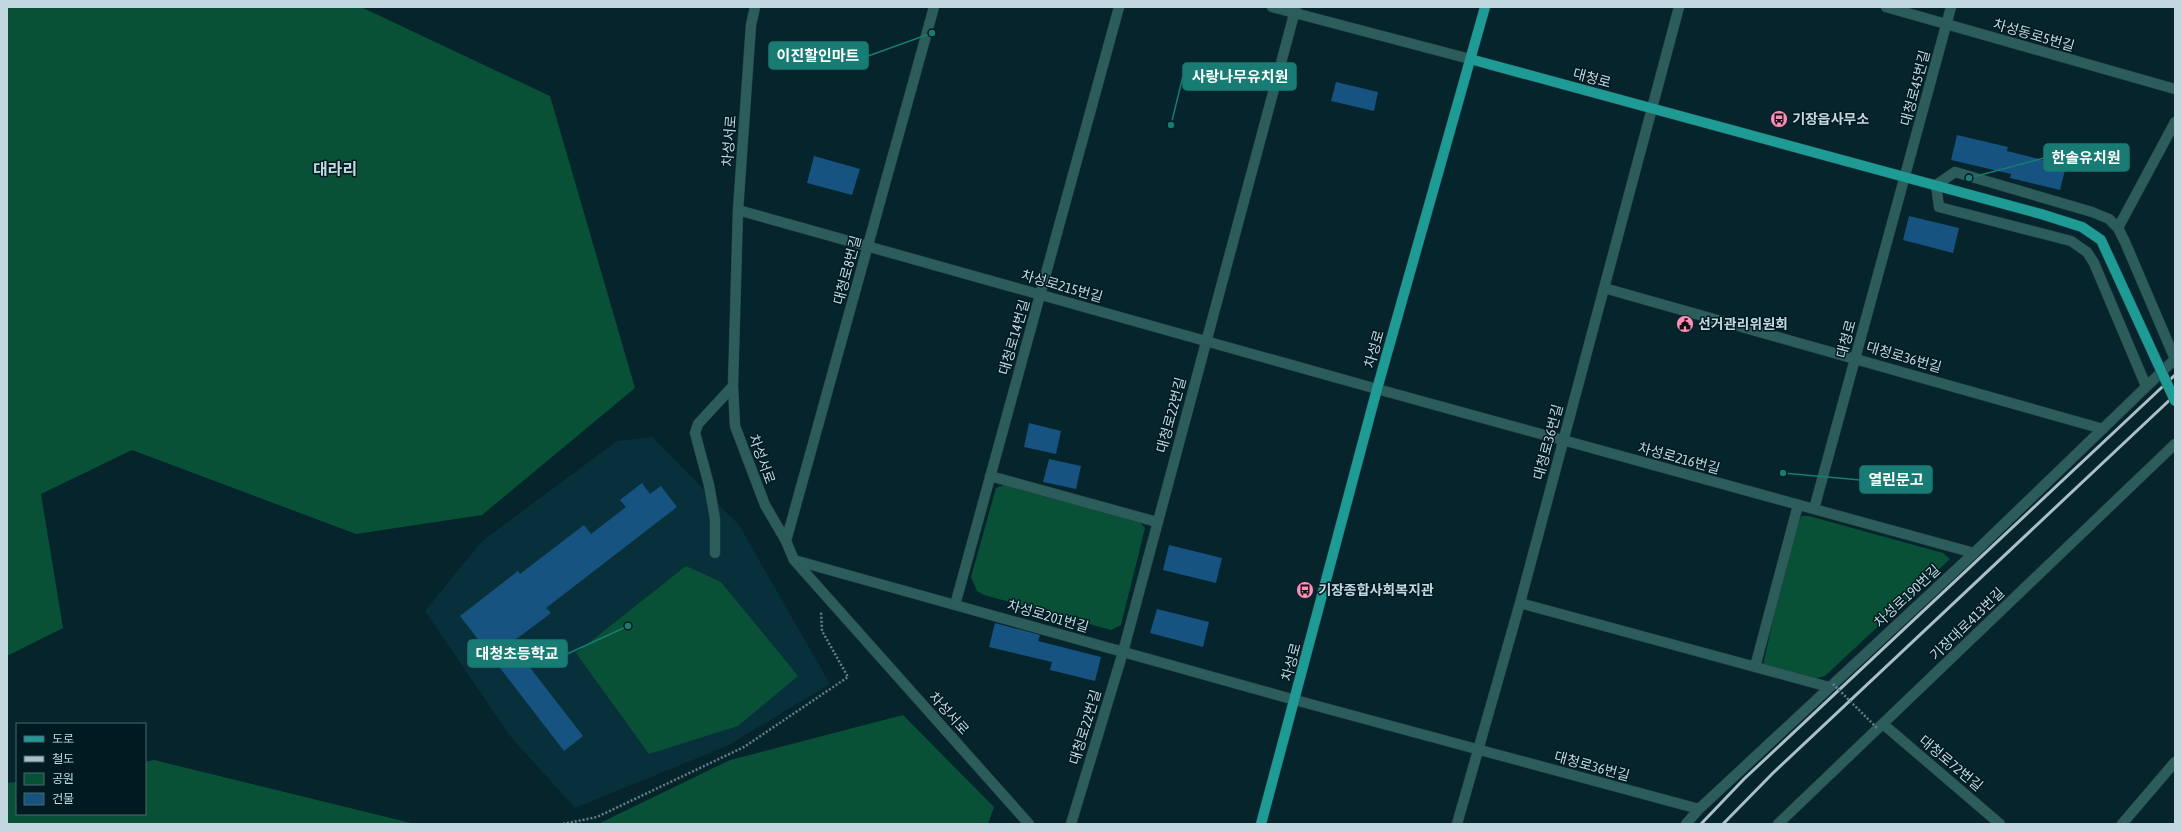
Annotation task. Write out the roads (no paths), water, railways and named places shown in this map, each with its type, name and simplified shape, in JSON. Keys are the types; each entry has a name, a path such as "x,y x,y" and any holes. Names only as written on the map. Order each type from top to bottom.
{"main road":[{"name":"차성로","path":"1261,824 1377,389 1485,7"},
{"name":"대청로","path":"1470,59 1936,185 2082,227 2101,240 2175,402"}],"street":[{"name":"차성서로","path":"756,7 751,25 738,210 733,386 735,426 765,505 786,541 794,560 1029,824"},
{"name":"대청로8번길","path":"786,541 934,7"},
{"name":"대청로14번길","path":"954,605 1119,7"},
{"name":"대청로","path":"1272,7 1296,10 1470,59"},
{"name":"대청로36번길","path":"1457,824 1520,603 1679,7"},
{"name":"차성동로5번길","path":"1886,7 2175,89"},
{"name":"대청로45번길","path":"1905,177 1951,7"},
{"name":"대청로22번길","path":"1071,824 1123,652 1205,341 1296,10"},
{"path":"2118,228 2175,122"},
{"path":"2146,386 2094,263 2087,252 2071,241 1939,207 1936,185 1955,172 2092,212 2109,219 2118,228 2175,359"},
{"name":"대청로","path":"1814,509 1905,177"},
{"name":"차성로215번길","path":"738,210 1377,389"},
{"name":"대청로36번길","path":"1604,288 2103,429"},
{"name":"차성로190번길","path":"1686,824 1699,809 1974,553 2175,359"},
{"path":"715,553 715,519 709,485 695,433 698,424 733,386"},
{"name":"차성로216번길","path":"1377,389 1974,553"},
{"name":"기장대로413번길","path":"1778,824 2175,445"},
{"path":"990,476 1157,522"},
{"path":"1755,667 1798,505"},
{"name":"차성로201번길","path":"794,560 1295,700"},
{"path":"1520,603 1755,667 1831,686"},
{"name":"차성로","path":"1295,700 1477,750"},
{"name":"대청로72번길","path":"1880,727 2000,824"},
{"name":"대청로36번길","path":"1477,750 1699,809"},
{"path":"2122,824 2175,762"}],"railway":[{"path":"1701,824 1744,779 2175,375"},
{"path":"1723,824 1773,773 2175,395"}],"place":[{"name":"이진할인마트","path":"932,33"},
{"name":"기장읍사무소","path":"1779,119"},
{"name":"사랑나무유치원","path":"1171,125"},
{"name":"한솔유치원","path":"1969,178"},
{"name":"선거관리위원회","path":"1685,324"},
{"name":"열린문고","path":"1783,473"},
{"name":"기장종합사회복지관","path":"1305,590"},
{"name":"대청초등학교","path":"628,626"}],"district":[{"name":"대라리","path":"335,169"}]}
